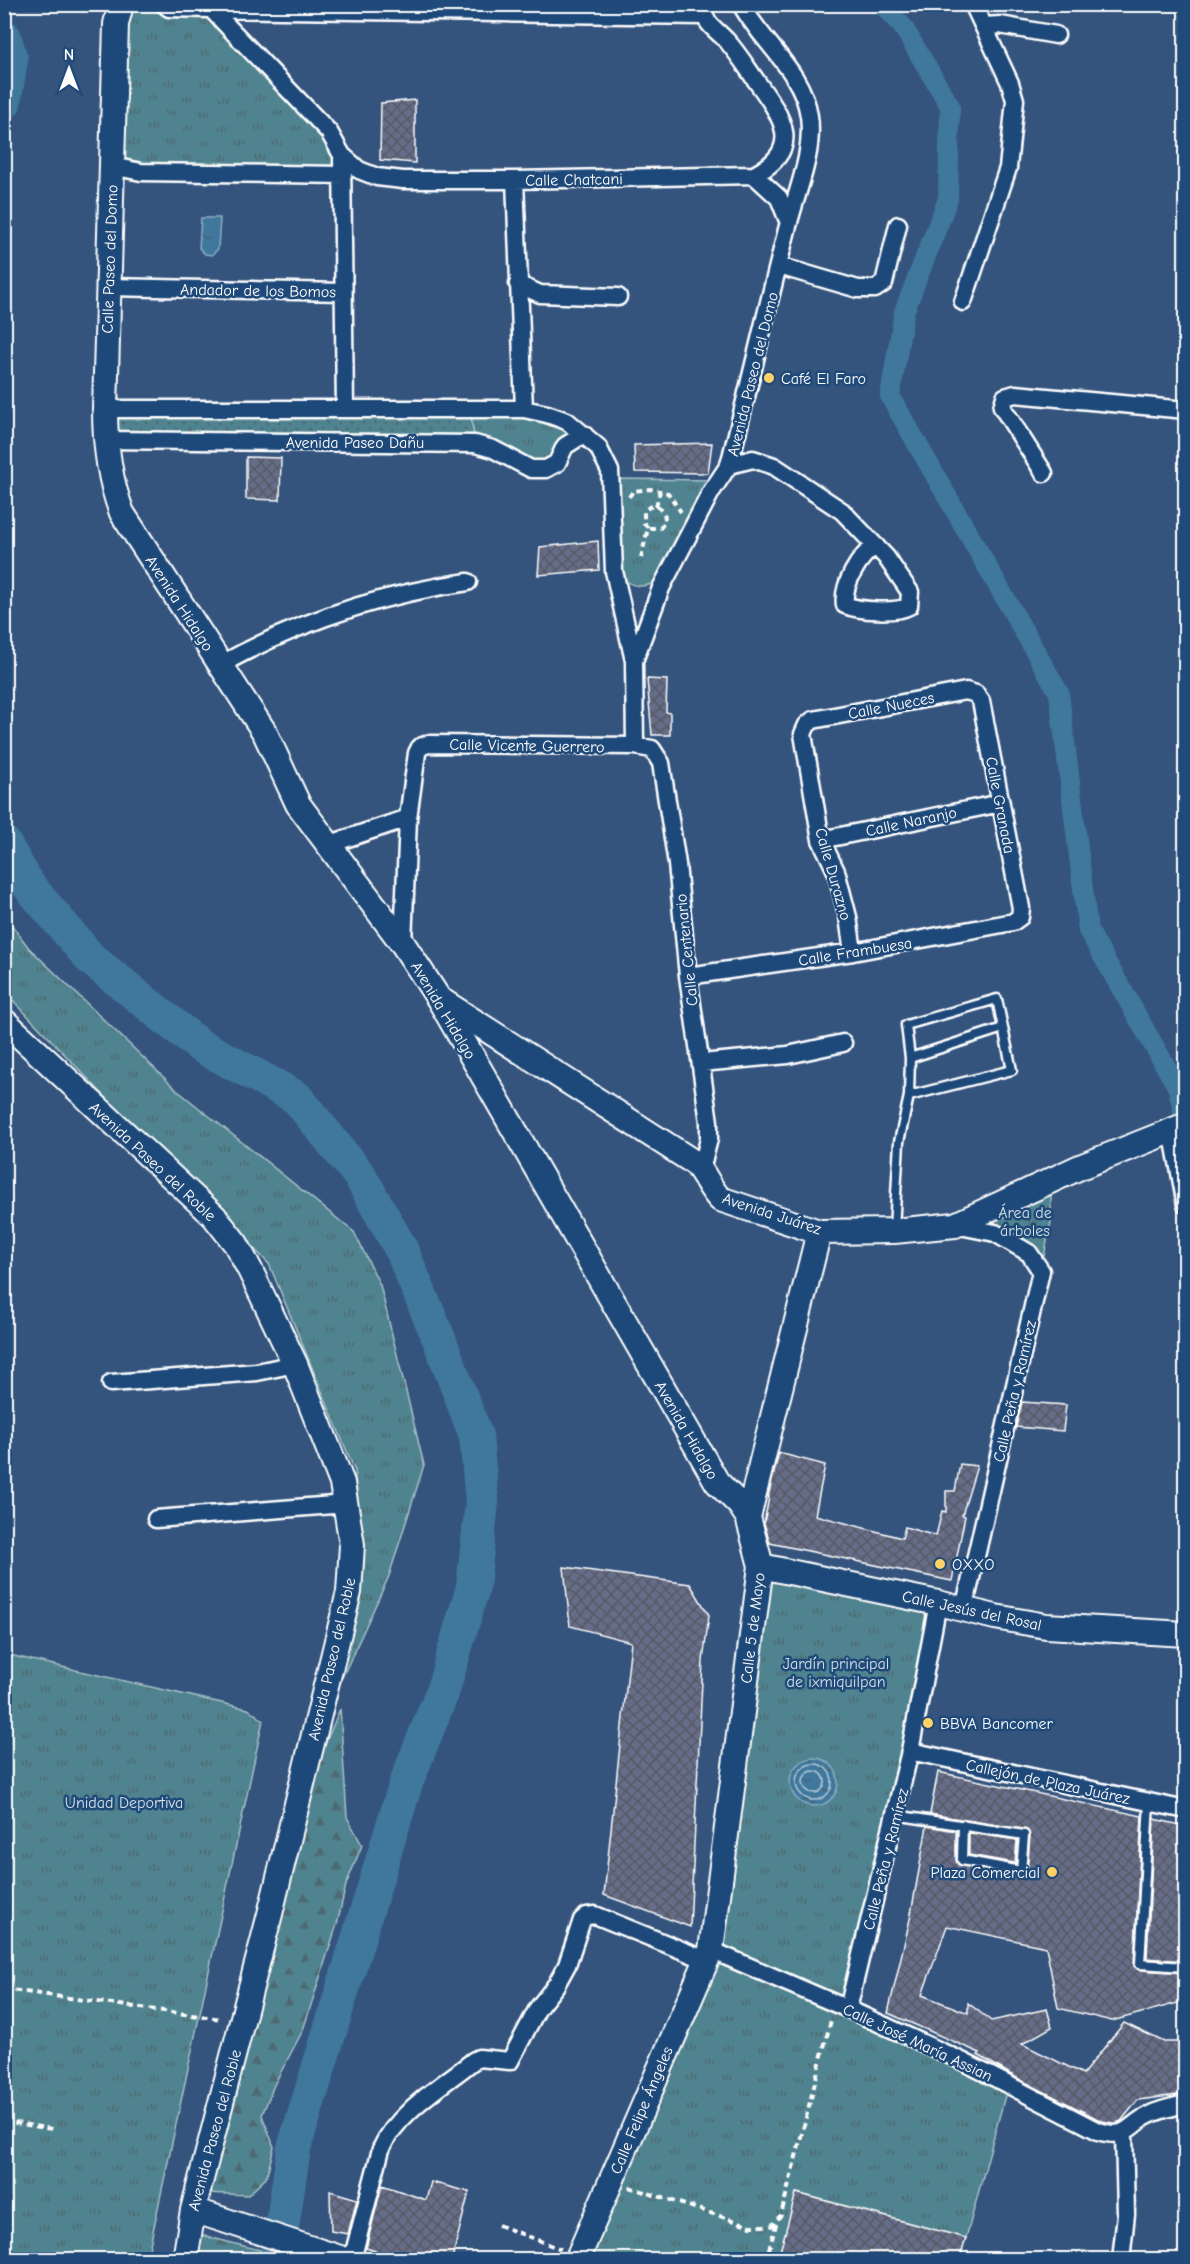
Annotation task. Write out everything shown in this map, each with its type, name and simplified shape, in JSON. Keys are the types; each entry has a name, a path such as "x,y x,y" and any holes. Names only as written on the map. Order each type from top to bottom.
{"street":[{"name":"Calle Paseo del Domo","path":"121,4 116,24 105,440 112,487 122,513"},
{"path":"164,4 169,8 211,9 703,10"},
{"name":"Avenida Paseo del Domo","path":"635,746 634,662 661,588 711,492 729,465 789,223 808,156 809,116 802,92 790,71 741,4"},
{"path":"963,302 1008,168 1015,100 1010,83 973,4"},
{"path":"211,9 328,132 342,155"},
{"name":"Calle Chatcani","path":"342,155 359,170 377,177 402,180 754,175 769,167 782,150 786,130 777,110 726,40 710,26 703,10"},
{"path":"984,26 1000,25 1056,35"},
{"name":"Andador de los Bomos","path":"108,287 344,292 342,155"},
{"path":"112,166 141,172 343,175"},
{"path":"754,175 779,198 789,223"},
{"path":"515,180 524,410"},
{"path":"779,266 858,289 875,289 884,284 898,225"},
{"path":"518,284 540,294 618,297"},
{"path":"344,292 345,410"},
{"path":"1044,473 1002,407 1005,397 1015,394 1185,411"},
{"name":"Avenida Paseo Dañu","path":"105,410 524,410 547,414 567,421 598,447 609,471 614,571 634,662"},
{"name":"Avenida Paseo Dañu","path":"105,440 475,444 493,449 531,469 546,469 557,463 565,446 584,434"},
{"path":"729,465 753,459 774,466 843,511 876,546 886,557 910,592 909,606 902,610 853,609 845,605 844,596 860,559 867,550 876,546"},
{"name":"Avenida Hidalgo","path":"122,513 265,733 298,804 403,944 440,999 717,1482 748,1517"},
{"path":"220,665 259,643 328,616 428,587 468,582"},
{"name":"Calle Nueces","path":"807,725 813,720 966,692 976,694"},
{"name":"Calle Granada","path":"976,694 981,701 1021,908 1020,917"},
{"name":"Calle Durazno","path":"807,725 803,734 821,840 836,871 848,917 853,952"},
{"name":"Calle Vicente Guerrero","path":"408,818 417,753 420,747 428,744 635,746"},
{"name":"Calle Centenario","path":"635,746 652,749 661,763 677,864 688,976 709,1122 709,1139 701,1170"},
{"name":"Calle Naranjo","path":"821,840 1001,803"},
{"path":"330,844 408,818 403,944"},
{"name":"Calle Frambuesa","path":"688,976 853,952 1013,922 1020,917"},
{"name":"Avenida Juárez","path":"440,999 685,1157 701,1170 708,1185 720,1199 819,1232 894,1231 955,1225 1080,1167 1180,1127"},
{"name":"Avenida Paseo del Roble","path":"4,1021 214,1216 236,1244 294,1364 342,1483 352,1545 349,1592 242,2022 202,2212 185,2259"},
{"path":"701,1064 788,1055 843,1042"},
{"path":"1180,1127 1185,1205"},
{"name":"Calle Peña y Ramírez","path":"955,1225 995,1233 1029,1253 1041,1271 964,1609"},
{"name":"Calle 5 de Mayo","path":"708,1955 761,1566 748,1517 819,1232"},
{"path":"111,1383 257,1372 294,1364"},
{"path":"156,1519 346,1504"},
{"name":"Calle Jesús del Rosal","path":"761,1566 1046,1626 1185,1634"},
{"name":"Calle Peña y Ramírez","path":"842,2006 895,1815 910,1751 938,1603"},
{"name":"Callejón de Plaza Juárez","path":"910,1751 1185,1810"},
{"name":"Calle José María Assian","path":"345,2258 387,2135 398,2122 473,2061 479,2058 510,2061 538,2008 567,1965 582,1920 587,1916 596,1915 842,2006 964,2062 1098,2131 1112,2135 1124,2133"},
{"name":"Calle Felipe Ángeles","path":"578,2258 708,1955"},
{"path":"1121,2259 1126,2214 1124,2133 1147,2116 1166,2108 1185,2104"},
{"path":"202,2212 345,2258"}],"lane":[{"path":"894,1231 899,1142 909,1096 910,1058 906,1025 997,999 1012,1070 909,1096"},
{"path":"910,1058 1003,1028"},
{"path":"1149,1802 1140,1964 1185,1967"},
{"path":"895,1815 963,1825 1024,1834 1021,1871 962,1860 963,1825"}],"path":[{"path":"629,496 633,491 641,489 668,493 681,510"},
{"path":"656,506 660,491"},
{"path":"656,506 663,510 666,517 665,523 660,528 648,528 644,523 644,512 649,507 656,506"},
{"path":"640,558 648,528"},
{"path":"4,1989 242,2022"},
{"path":"611,2181 751,2226 771,2226 781,2215 842,2006"},
{"path":"4,2121 52,2129"},
{"path":"766,2259 777,2221"},
{"path":"498,2225 578,2258"}],"green space":[{"path":"164,4 211,9 329,132 343,175 112,166 121,5"},
{"path":"105,409 470,409 475,444 105,440"},
{"path":"470,409 524,409 584,434 546,469 475,444"},
{"path":"610,479 719,480 666,579 651,585 638,586 626,582 614,571"},
{"path":"4,915 29,948 178,1091 354,1232 380,1285 424,1465 389,1576 342,1678 355,1592 355,1471 269,1264 5,992"},
{"name":"Área de árboles","path":"1051,1181 1051,1222 1041,1271 1029,1253 955,1225"},
{"name":"Jardín principal de ixmiquilpan","path":"761,1566 938,1603 848,2009 1008,2085 966,2238 797,2193 778,2259 579,2260 711,1950"},
{"name":"Unidad Deportiva","path":"5,1654 248,1709 263,1720 147,2259 5,2259"},
{"path":"340,1709 347,1817 362,1845 346,1885 337,1924 303,2030 274,2085 262,2115 274,2147 266,2178 248,2195 207,2193 303,1797"},
{"path":"196,2234 276,2254 273,2259 191,2260"}],"water":[{"path":"201,218 220,218 218,249 212,255 205,254 199,248"},
{"path":"809,1758 819,1758 831,1765 838,1777 838,1787 831,1799 819,1806 809,1806 794,1795 790,1787 790,1777 801,1762"}],"building":[{"path":"415,100 415,163 380,160 381,103"},
{"path":"712,443 708,473 635,472 634,445"},
{"path":"246,457 281,458 280,500 246,499"},
{"path":"598,541 599,570 538,575 540,547"},
{"path":"647,679 667,680 666,712 670,713 670,735 652,735"},
{"path":"1022,1402 1066,1405 1063,1431 1016,1427"},
{"path":"779,1453 825,1465 815,1515 902,1538 905,1527 936,1536 942,1511 946,1512 946,1491 955,1491 960,1464 977,1466 962,1515 965,1516 952,1581 770,1543 764,1523"},
{"path":"564,1567 690,1584 709,1615 703,1661 690,1927 604,1895 631,1642 570,1626"},
{"name":"Plaza Comercial","path":"938,1772 1142,1816 1134,1966 1140,1970 1185,1973 1185,2001 1112,2021 1058,2008 1046,1947 947,1926 922,1995 968,2013 968,2003 991,2021 1047,2009 1052,2027 1022,2044 1083,2074 1124,2023 1164,2042 1182,2042 1185,2061 1185,2094 1138,2100 1121,2121 1115,2123 1102,2121 1015,2077 978,2055 980,2053 888,2013 910,1919 927,1826 956,1831 956,1860 959,1865 1020,1877 1024,1877 1027,1872 1030,1836 1027,1830 930,1814"},
{"path":"1154,1819 1185,1826 1185,1961 1147,1958"},
{"path":"969,1833 1017,1840 1015,1863 969,1855"},
{"path":"431,2182 469,2192 452,2259 399,2259 366,2248 382,2185 426,2200"},
{"path":"330,2191 357,2199 348,2234 331,2231"},
{"path":"796,2193 966,2238 960,2259 778,2259"}],"waterway":[{"path":"882,4 903,27 950,106 948,199 904,312 890,396 1059,693 1088,930 1178,1088 1186,1123"},
{"path":"4,36 11,59 4,103"},
{"path":"4,843 29,886 91,959 199,1045 296,1097 360,1176 401,1249 476,1436 482,1502 473,1587 443,1690 406,1783 294,2148 277,2260"}],"place":[{"name":"Café El Faro","path":"769,378"},
{"name":"OXXO","path":"940,1564"},
{"name":"BBVA Bancomer","path":"928,1723"},
{"name":"Plaza Comercial","path":"1052,1872"}]}
